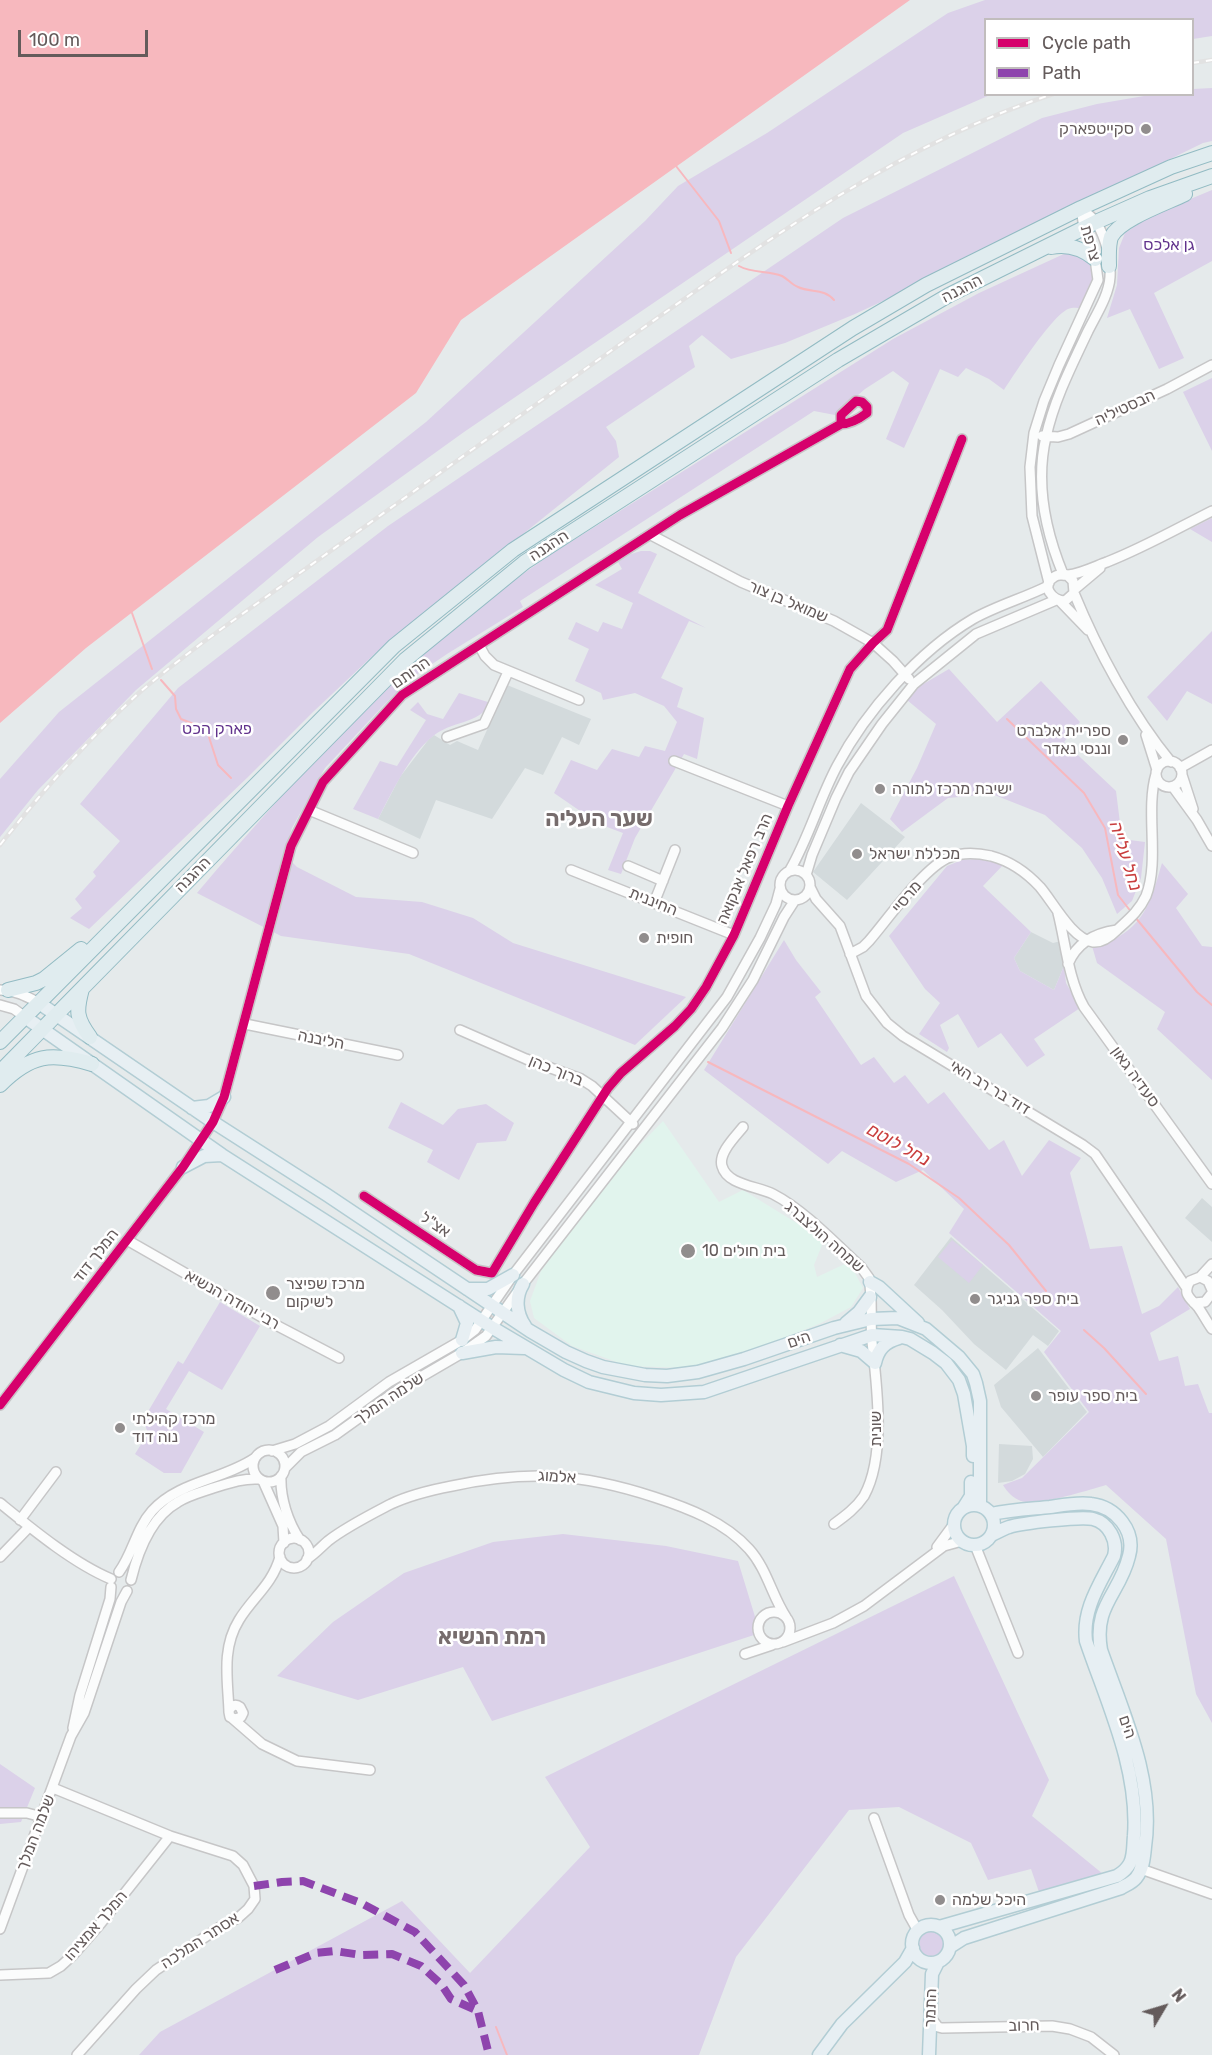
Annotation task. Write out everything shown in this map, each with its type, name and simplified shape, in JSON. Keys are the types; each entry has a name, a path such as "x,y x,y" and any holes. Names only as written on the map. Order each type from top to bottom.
{"highway":[{"name":"ההגנה","path":"0,1042 394,646 513,550 853,328 926,285 1081,208 1171,167 1212,153"},
{"name":"ההגנה","path":"0,1071 405,660 525,562 847,354 950,295 1090,225 1150,198 1212,176"},
{"path":"1109,266 1110,243 1115,232 1147,212 1212,182"},
{"path":"1043,249 1059,246 1072,247 1086,252 1095,259"},
{"path":"4,990 44,979 96,937 117,924"},
{"path":"82,988 78,1016 90,1037"},
{"path":"0,1084 17,1069 39,1058 56,1057 92,1064"}],"main road":[{"path":"39,1003 192,1108 492,1305"},
{"path":"25,1017 222,1155 493,1328"},
{"path":"192,1108 209,1106 224,1097"},
{"path":"183,1167 204,1156 222,1155"},
{"path":"467,1289 488,1289 513,1275"},
{"path":"870,1282 879,1287 926,1329"},
{"path":"523,1284 517,1297 518,1309 523,1323 530,1331"},
{"path":"834,1328 854,1318 870,1297"},
{"path":"458,1305 467,1323 462,1340"},
{"name":"הים","path":"492,1305 566,1352 603,1367 645,1375 667,1376 698,1372 834,1328 871,1319 898,1318 926,1329 959,1357 976,1383 980,1401 980,1506"},
{"name":"הים","path":"493,1328 589,1382 616,1390 661,1395 704,1392 872,1335 910,1339 933,1353 954,1372 963,1386 973,1446 971,1496 964,1507"},
{"path":"838,1345 861,1351 875,1363 877,1354 884,1345 902,1337"},
{"path":"462,1353 496,1347 527,1348"},
{"name":"הים","path":"991,1514 1090,1504 1109,1510 1117,1516 1129,1534 1131,1545 1129,1557 1103,1612 1098,1630 1101,1650 1143,1777 1148,1829 1142,1869"},
{"path":"980,1506 991,1514 994,1522 992,1535 987,1541 975,1545 962,1541 956,1534 954,1524 957,1514 964,1507 980,1506"},
{"name":"הים","path":"939,1927 1117,1876 1129,1865 1133,1854 1134,1807 1131,1781 1126,1759 1086,1641 1084,1627 1090,1602 1116,1549 1111,1532 1095,1519 1083,1518 1015,1526 992,1535"},
{"path":"950,1947 964,1938 1121,1888 1137,1877 1142,1869"},
{"path":"928,1926 939,1927 949,1937 950,1947 946,1956 932,1963 922,1960 913,1948 913,1939 918,1930 928,1926"},
{"path":"819,2055 842,2024 905,1962 913,1948"},
{"name":"התמר","path":"929,2055 932,1974 938,1962"}],"street":[{"name":"צרפת","path":"1065,575 1047,530 1042,507 1041,469 1046,437 1071,368 1105,294 1110,276 1105,243 1090,225 1081,208"},
{"name":"צרפת","path":"1048,584 1031,509 1030,467 1034,433 1059,365 1097,285 1098,275 1090,225"},
{"name":"הבסטיליה","path":"1034,433 1046,437 1069,434 1167,389 1212,365"},
{"name":"הרותם","path":"213,1122 224,1097 245,1024 291,846 323,782 402,695 680,515 841,424"},
{"name":"הרב רפאל אנקואה","path":"492,1273 602,1095 621,1073 691,1009 734,935 788,806 850,669 887,630 962,439"},
{"path":"482,1320 513,1275 727,997 776,904 782,876 790,870 801,852 836,768 868,718 905,674 951,633 975,618 1048,584 1053,577 1109,561 1212,510"},
{"name":"שמואל בן צור","path":"651,535 741,582 834,621 873,643 914,684"},
{"path":"493,1328 523,1284 737,1007 784,917 797,899 806,895 810,887 806,875 812,855 849,772 882,724 914,684 976,634 989,627 1068,599 1109,561"},
{"path":"1065,575 1073,581 1074,591 1093,636 1142,724 1171,762 1181,771 1197,820"},
{"path":"1048,584 1050,594 1093,636"},
{"path":"479,645 494,665 579,700"},
{"path":"447,737 484,724 508,672"},
{"path":"1142,724 1159,783 1170,787 1197,820 1212,846"},
{"path":"1153,810 1160,794 1179,782 1181,771 1212,750"},
{"path":"674,761 788,806"},
{"path":"1068,964 1074,952 1087,940 1100,933 1117,930 1137,912 1147,892 1150,875 1153,810 1151,793 1161,764 1171,762"},
{"path":"309,810 413,853"},
{"path":"654,903 675,850"},
{"name":"מרסיי","path":"850,954 864,947 927,873 941,861 956,855 985,855 1006,861 1032,879 1073,929 1087,940"},
{"path":"627,866 663,881"},
{"name":"החיננית","path":"571,870 734,935"},
{"path":"790,870 798,870 806,875"},
{"name":"דוד בר רב האי","path":"810,887 816,899 840,926 866,996 878,1013 895,1030 1095,1154 1186,1287"},
{"path":"780,889 786,897 797,899"},
{"name":"דוד בר רב האי","path":"797,899 811,902 827,912"},
{"name":"מרסיי","path":"1058,911 1068,964"},
{"name":"סעדיה גאון","path":"1068,964 1074,986 1084,1007 1212,1184"},
{"path":"4,990 23,994 39,1003"},
{"path":"0,1005 14,1009 25,1017"},
{"name":"הליבנה","path":"245,1024 398,1055"},
{"name":"ברוך כהן","path":"460,1030 526,1059 581,1079 602,1095 640,1131"},
{"name":"המלך דוד","path":"0,1406 183,1167 213,1122"},
{"name":"שמחה הולצברג","path":"743,1127 721,1160 728,1176 783,1200 861,1267 870,1282 871,1319"},
{"name":"אצ\"ל","path":"364,1196 476,1270 492,1273"},
{"name":"רבי יהודה הנשיא","path":"127,1240 339,1358"},
{"name":"דוד בר רב האי","path":"1166,1259 1181,1270 1198,1278"},
{"path":"1212,1264 1198,1278 1190,1281 1186,1287 1186,1295 1212,1329"},
{"path":"1194,1303 1206,1302 1212,1292 1208,1281 1198,1278"},
{"name":"שונית","path":"834,1524 855,1507 863,1496 876,1461 878,1431 871,1319"},
{"name":"שלמה המלך","path":"272,1451 295,1444 329,1426 389,1382 462,1340 475,1330 482,1320"},
{"name":"שלמה המלך","path":"283,1472 301,1452 335,1436 395,1392 482,1340 493,1328"},
{"path":"111,1583 114,1574 119,1572 125,1564 141,1525 161,1502 185,1488 237,1470 263,1452 272,1451 280,1456 283,1472 282,1497 291,1525 308,1551 307,1559 303,1564 281,1573 268,1583 239,1619 231,1636 226,1659 230,1714 252,1735 273,1750 297,1761 370,1770"},
{"path":"255,1458 253,1469 261,1480 283,1526 284,1543"},
{"path":"20,1520 56,1472"},
{"path":"0,1503 29,1527 111,1583 119,1593 127,1591 131,1586 141,1551 152,1527 160,1516 173,1505 238,1480 273,1482 283,1472"},
{"name":"אלמוג","path":"307,1559 326,1543 392,1504 415,1495 469,1482 498,1478 553,1476 609,1484 694,1511 714,1522 739,1539 756,1557 787,1620"},
{"path":"925,1560 954,1524"},
{"path":"0,1557 29,1527"},
{"path":"268,1583 280,1557 280,1548 284,1543 291,1539 326,1543"},
{"path":"820,1627 796,1628 776,1612 766,1614 759,1621 752,1646 745,1654 783,1642 820,1627 864,1606 945,1546 962,1541"},
{"path":"975,1545 1018,1653"},
{"path":"280,1557 285,1565 294,1568"},
{"path":"119,1572 126,1574 131,1580"},
{"name":"אלמוג","path":"766,1614 771,1605 768,1581"},
{"name":"שלמה המלך","path":"0,1929 71,1737 78,1703 110,1599 111,1583"},
{"name":"שלמה המלך","path":"71,1737 84,1713 121,1602 127,1591"},
{"path":"783,1642 789,1633 787,1620"},
{"path":"758,1630 762,1639 772,1645"},
{"path":"227,1684 242,1710 252,1735"},
{"path":"230,1714 234,1706 242,1710"},
{"name":"אסתר המלכה","path":"53,1788 170,1836 233,1856 243,1864 254,1886 255,1899 248,1909 238,1918 220,1927 156,1970 77,2055"},
{"path":"0,1813 27,1813 42,1817"},
{"path":"874,1818 909,1915 918,1930"},
{"name":"המלך אמציהו","path":"0,1975 49,1973 61,1966 74,1955 170,1836"},
{"path":"1142,1869 1212,1894"},
{"name":"חרוב","path":"931,2018 938,2027 942,2028 1052,2026 1070,2029 1091,2037 1114,2055"}],"shaded area":[{"path":"0,0 910,0 461,320 416,393 86,648 0,723"},
{"path":"507,685 591,719 579,745 562,737 543,775 525,768 492,819 436,800 420,839 378,819 400,777 434,735 450,745 457,741 478,750"},
{"name":"מכללת ישראל","path":"861,803 905,837 847,900 813,872"},
{"path":"1031,932 1053,943 1061,941 1064,966 1054,990 1020,971 1014,958"},
{"name":"בית חולים 10","path":"663,1121 719,1202 743,1190 824,1240 814,1265 817,1277 849,1262 863,1288 851,1307 819,1324 768,1344 689,1368 628,1366 572,1346 534,1318 530,1301 541,1271 635,1150"},
{"path":"1202,1198 1212,1207 1212,1242 1185,1218"},
{"name":"בית ספר גניגר","path":"951,1237 1059,1331 1048,1346 1033,1335 1006,1370 974,1344 942,1310 914,1285"},
{"name":"בית ספר עופר","path":"1038,1348 1087,1412 1043,1457 1001,1407 994,1385"},
{"path":"999,1444 1032,1446 1033,1459 1025,1474 1012,1481 998,1483"}],"green space":[{"path":"985,0 1212,0 1212,36 1194,39 1194,18 984,18 984,96 988,96 903,133 464,432 318,537 136,690 38,790 0,837 0,779 59,712 426,422 645,221 678,186 767,133 948,13"},
{"name":"פארק הכט","path":"1212,88 1212,141 1203,143 1084,201 939,275 785,343 731,359 702,335 689,346 695,367 606,427 616,441 619,457 381,648 89,929 70,918 82,908 75,899 96,876 93,872 120,841 80,804 178,688 388,526 843,218 1042,118 1097,104 1144,96 1194,96 1194,89"},
{"name":"גן אלכס","path":"1212,190 1212,261 1154,293 1184,358 1159,369 1130,309 1107,318 1117,285 1119,248 1125,233 1152,215"},
{"path":"1066,253 1085,257 1094,270 1095,279 1082,308 1068,309 1053,322 1004,390 989,379 966,368 958,377 940,369 904,448 886,439 909,383 893,371 865,389 835,415 814,411 520,601 523,607 410,679 325,768 292,828 284,854 297,867 356,897 422,902 473,918 513,943 686,997 635,1045 409,954 281,936 197,893 278,801 363,712 453,629 501,591 550,555 893,339 979,293"},
{"path":"1212,378 1212,451 1183,392"},
{"path":"1212,518 1212,542 1190,529"},
{"path":"641,551 657,554 638,593 706,628 689,621 661,678 683,688 677,707 704,718 697,759 684,754 635,838 621,874 608,870 623,833 599,824 554,793 571,760 597,770 612,749 639,757 645,746 665,751 677,722 664,706 635,693 603,700 601,693 575,681 589,649 568,639 576,622 598,632 603,622 622,629 633,603 595,585 622,569 618,562"},
{"path":"1212,631 1212,704 1187,691 1167,721 1147,697"},
{"path":"949,669 997,722 1041,681 1080,722 1064,742 1116,791 1122,839 1145,842 1141,878 1132,901 1117,914 1102,878 1082,848 1045,815 992,794 948,798 902,832 890,819 917,768 936,724 907,700 920,686"},
{"path":"459,693 491,703 479,715 440,732 424,744 402,775 378,819 353,809 380,761 397,766 426,720 410,710 418,702 427,714 443,719"},
{"path":"976,859 1005,863 983,886 1031,932 1014,958 1020,971 1054,990 1064,966 1066,983 1080,1008 1034,1039 1045,1055 1027,1067 1001,1033 978,1048 958,1014 940,1025 949,1048 947,1052 919,1034 940,1003 925,989 889,936 947,866 962,860"},
{"path":"1162,863 1188,894 1176,908 1202,946 1212,947 1212,1080 1157,1029 1165,1012 1097,963 1092,946 1115,939 1128,930 1143,914 1156,885"},
{"path":"784,940 796,960 821,992 815,997 861,1065 874,1057 894,1083 905,1075 928,1104 944,1092 989,1150 1004,1140 1022,1176 1049,1140 1081,1158 1070,1173 1090,1249 1122,1246 1142,1314 1159,1306 1178,1287 1190,1309 1150,1333 1159,1361 1178,1356 1185,1386 1198,1384 1209,1413 1212,1413 1212,1723 1196,1694 1166,1539 1106,1485 1063,1497 1029,1502 1015,1498 1003,1485 1022,1478 1089,1412 1044,1352 1061,1331 949,1233 964,1209 923,1170 896,1182 842,1151 828,1164 704,1070"},
{"path":"401,1102 443,1125 458,1109 486,1104 514,1123 506,1141 477,1143 459,1180 427,1162 433,1150 388,1128"},
{"path":"952,1240 983,1265 969,1283 938,1257"},
{"path":"220,1302 260,1326 222,1390 189,1371 166,1409 204,1432 181,1473 164,1473 135,1454 148,1433 143,1420 178,1361 183,1364"},
{"path":"563,1534 666,1546 738,1561 760,1633 492,1721 463,1667 358,1700 277,1676 333,1622 404,1573 493,1542"},
{"path":"954,1576 1049,1780 1032,1816 1103,1874 1039,1892 1031,1869 988,1880 971,1843 899,1807 849,1810 736,1957 699,2055 139,2055 160,2032 402,1901 470,1973 590,1847 545,1777"},
{"path":"0,1764 35,1788 21,1822 0,1824"},
{"path":"932,1931 941,1935 945,1944 941,1953 932,1957 923,1953 919,1944 923,1935"}],"waterway":[{"name":"נחל עלייה","path":"676,166 719,221 731,253"},
{"name":"נחל עלייה","path":"739,266 782,276 796,286 822,292 834,300"},
{"path":"132,613 152,669"},
{"name":"נחל לוטם","path":"161,680 175,696 176,709 181,719 204,728 218,765 231,778"},
{"name":"נחל עלייה","path":"1007,719 1084,793 1105,828 1118,895 1132,913"},
{"name":"נחל עלייה","path":"1135,917 1197,992 1212,1005"},
{"name":"נחל לוטם","path":"708,1062 909,1164 959,1198 1009,1245 1046,1291"},
{"name":"נחל לוטם","path":"1084,1330 1104,1348 1146,1394"},
{"path":"496,2027 507,2055"}],"railway":[{"path":"1194,63 1212,60"},
{"path":"0,845 85,746 150,683 224,627 527,410 730,267 832,200 938,141 994,116 1048,96"}],"marked path":[{"path":"254,1886 303,1881 361,1903 415,1932 464,1985 478,2011 489,2055"},
{"path":"275,1970 316,1953 335,1951 361,1955 392,1954 421,1966 441,1984 451,1999 478,2011"}],"cycle path":[{"path":"0,1405 183,1167 213,1122 224,1097 291,846 323,782 402,695 680,515 841,424 858,419 867,413 867,407 862,402 856,401 841,415 841,424"},
{"path":"364,1196 476,1270 492,1273 608,1088 621,1073 675,1026 691,1009 706,987 734,935 788,806 850,669 887,630 962,439"}],"place":[{"name":"סקייטפארק","path":"1146,129"},
{"name":"ספריית אלברט וננסי נאדר","path":"1123,740"},
{"name":"ישיבת מרכז לתורה","path":"880,789"},
{"name":"מכללת ישראל","path":"857,854"},
{"name":"חופית","path":"644,938"},
{"name":"בית חולים 10","path":"688,1251"},
{"name":"מרכז שפיצר לשיקום","path":"273,1293"},
{"name":"בית ספר גניגר","path":"975,1299"},
{"name":"בית ספר עופר","path":"1036,1396"},
{"name":"מרכז קהילתי נוה דוד","path":"120,1428"},
{"name":"היכל שלמה","path":"940,1900"}],"district":[{"name":"שער העליה","path":"599,820"},
{"name":"רמת הנשיא","path":"492,1638"}]}
